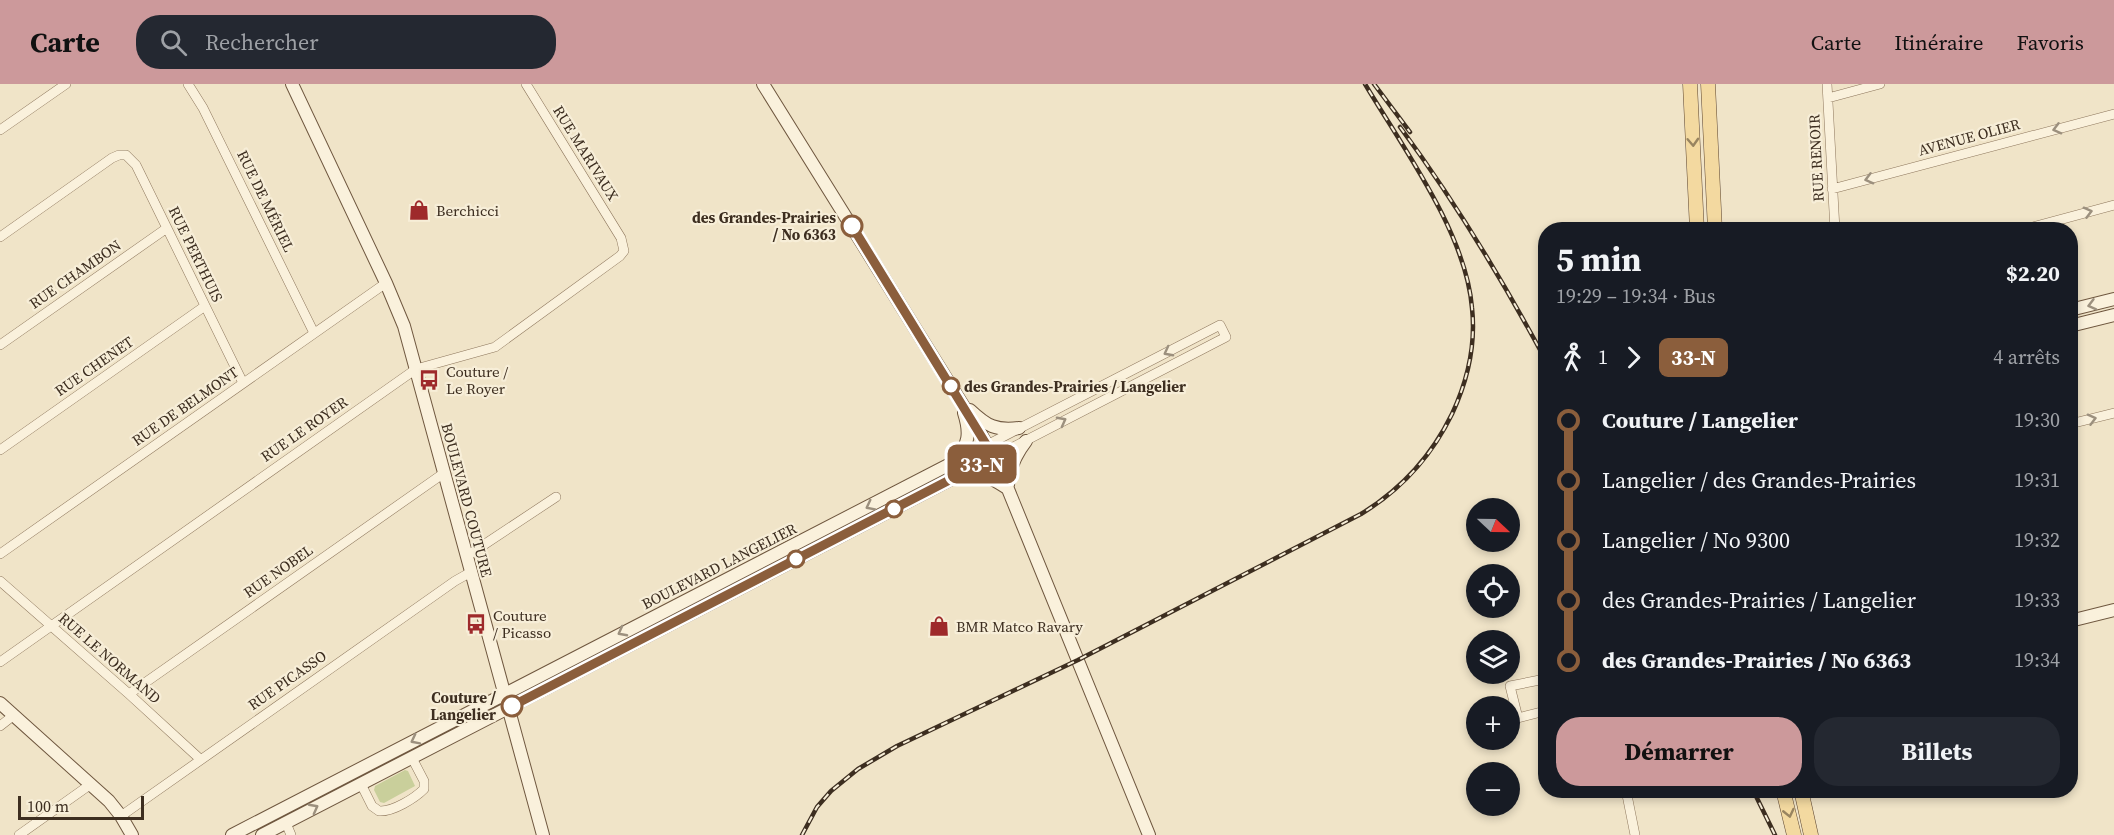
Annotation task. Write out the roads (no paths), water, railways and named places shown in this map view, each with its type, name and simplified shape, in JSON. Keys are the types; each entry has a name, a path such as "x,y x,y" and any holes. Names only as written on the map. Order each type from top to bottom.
{"main road":[{"name":"BOULEVARD COUTURE","path":"292,84 386,282 404,326 543,835"},
{"path":"764,84 994,457 1149,835"},
{"path":"1690,84 1698,222"},
{"path":"1708,84 1715,222"},
{"path":"2078,308 2114,299"},
{"path":"2078,324 2114,315"},
{"path":"958,398 994,428 1006,430 1019,428"},
{"path":"941,469 959,456 969,440 967,422 958,398"},
{"path":"1008,489 1011,466 1026,441"},
{"name":"BOULEVARD LANGELIER","path":"232,835 987,445"},
{"name":"BOULEVARD LANGELIER","path":"262,835 289,829 361,784 994,457"},
{"path":"963,473 977,473 993,479 1008,489"},
{"path":"2078,619 2114,610"},
{"path":"0,703 91,784 121,816 132,835"},
{"path":"1785,798 1794,835"},
{"path":"1803,798 1811,835"}],"street":[{"path":"0,130 66,84"},
{"name":"RUE DE MÉRIEL","path":"188,84 203,108 314,333"},
{"name":"RUE MARIVAUX","path":"526,84 621,238"},
{"name":"RUE RENOIR","path":"1827,84 1834,222"},
{"path":"1828,98 1880,84"},
{"name":"AVENUE OLIER","path":"1832,189 2114,114"},
{"name":"RUE PERTHUIS","path":"0,237 112,158 119,155 132,158 243,383"},
{"path":"2051,222 2114,205"},
{"name":"RUE CHAMBON","path":"0,345 167,228"},
{"name":"RUE LE ROYER","path":"0,662 416,369 495,347 615,261 624,251 621,238"},
{"name":"RUE DE BELMONT","path":"0,554 386,282"},
{"name":"RUE CHENET","path":"1,450 205,306"},
{"name":"BOULEVARD LANGELIER","path":"987,445 1220,325 1226,337 994,457"},
{"path":"2078,422 2114,413"},
{"name":"RUE NOBEL","path":"129,694 444,473"},
{"path":"467,556 556,497"},
{"name":"RUE PICASSO","path":"121,816 471,572"},
{"name":"RUE LE NORMAND","path":"0,581 200,759"},
{"path":"1538,680 1510,686 1518,718 1538,713"},
{"path":"0,726 14,716"},
{"path":"361,784 372,806 379,811 389,810 424,789 424,781 412,758"},
{"path":"19,835 91,784"},
{"path":"1628,798 1635,835"}],"railway":[{"path":"802,835 817,807 831,791 858,769 897,746 1078,660 1361,514 1390,494 1425,458 1444,430 1462,389 1473,336 1472,308 1467,279 1446,221 1414,163 1365,84"},
{"path":"1374,84 1410,132"},
{"path":"1400,127 1477,240 1538,346"},
{"path":"1757,798 1775,835"}],"place":[{"name":"Berchicci","path":"419,210"},
{"name":"des Grandes-Prairies / No 6363","path":"852,226"},
{"name":"Couture / Le Royer","path":"429,380"},
{"name":"des Grandes-Prairies / Langelier","path":"951,386"},
{"name":"Couture / Picasso","path":"476,624"},
{"name":"BMR Matco Ravary","path":"939,626"},
{"name":"Couture / Langelier","path":"512,706"}]}
